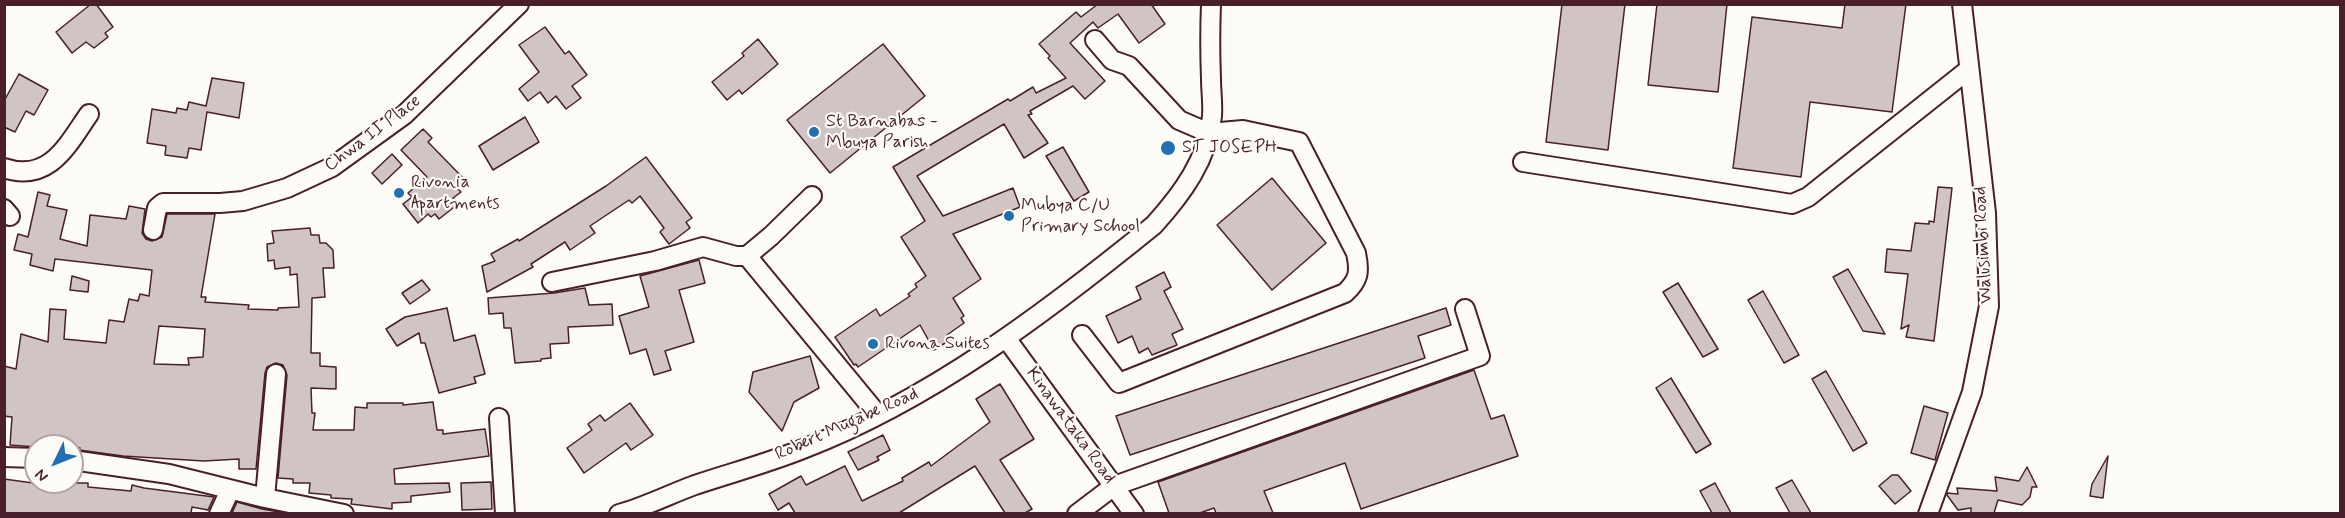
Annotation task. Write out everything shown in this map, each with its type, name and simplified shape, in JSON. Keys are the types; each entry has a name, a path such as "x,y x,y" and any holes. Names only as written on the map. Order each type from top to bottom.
{"street":[{"name":"Chwa II Place","path":"153,230 159,204 243,201 287,188 333,167 404,115 519,4"},
{"name":"Robert Mugabe Road","path":"619,513 682,489 804,449 878,415 928,388 1006,338 1154,225 1172,206 1196,169 1209,134 1212,116 1211,4"},
{"name":"Walusimbi Road","path":"1928,513 1972,392 1989,306 1986,213 1962,4"},
{"path":"1082,335 1119,383 1345,293 1355,284 1360,271 1356,253 1299,142 1243,130 1209,134 1179,120 1129,66 1112,60 1095,40"},
{"path":"1523,162 1792,204 1808,197 1968,70"},
{"path":"4,168 20,173 35,171 50,163 62,153 90,114"},
{"path":"552,282 655,261 703,247 736,256 747,256 812,196"},
{"path":"747,256 878,415"},
{"path":"1077,513 1114,486 1480,356 1465,309"},
{"name":"Kinawataka Road","path":"1006,338 1134,513"},
{"path":"265,498 276,374"},
{"path":"499,418 505,513"},
{"path":"4,457 24,458"},
{"path":"84,462 169,474 265,498 344,513"},
{"path":"219,513 230,490"}],"building":[{"path":"91,4 96,4 113,27 105,33 108,37 94,48 86,42 72,53 56,32"},
{"path":"1098,4 1151,4 1165,24 1139,43 1118,14 1098,28 1093,22 1070,43 1105,81 1085,99 1073,86 1030,111 1032,114 1028,115 1048,143 1024,158 1004,124 917,176 943,216 1013,188 1020,207 953,234 981,279 953,298 964,316 961,318 964,323 947,335 950,340 934,350 920,325 858,367 854,365 835,337 876,309 880,316 910,296 908,294 917,287 915,284 926,276 901,237 925,221 893,167 1008,99 1010,101 1033,87 1036,93 1066,78 1039,44 1076,12 1081,17"},
{"path":"1562,4 1625,4 1608,150 1546,142"},
{"path":"1657,4 1727,4 1718,92 1648,85"},
{"path":"1845,4 1906,4 1892,112 1810,102 1801,177 1733,168 1752,17 1842,28"},
{"path":"545,27 565,54 569,51 587,75 572,86 581,98 566,109 556,96 548,103 540,92 528,101 519,89 539,72 519,45"},
{"path":"758,39 778,64 742,94 739,90 727,100 712,82 744,56 742,53"},
{"path":"883,44 925,96 830,173 787,120"},
{"path":"19,74 48,90 34,115 26,111 15,132 4,127 4,101"},
{"path":"212,78 244,83 239,118 207,112 201,150 189,148 187,158 165,155 166,146 147,143 152,109 176,113 177,108 187,110 189,102 206,106"},
{"path":"525,117 539,142 493,170 479,146"},
{"path":"423,129 432,138 428,142 465,180 456,187 461,192 453,198 458,204 439,219 435,214 431,217 428,214 418,223 403,204 412,197 408,193 427,177 401,150"},
{"path":"1063,147 1089,192 1074,201 1046,156"},
{"path":"392,154 402,165 382,184 372,173"},
{"path":"646,157 692,218 686,222 690,228 669,244 660,232 664,228 640,196 632,203 629,200 590,226 595,233 570,250 565,242 531,264 533,267 487,292 482,266 495,261 491,254 518,239 519,241 606,186"},
{"path":"1272,178 1326,243 1272,290 1217,225"},
{"path":"1938,187 1952,188 1934,341 1906,337 1909,325 1901,329 1908,274 1885,272 1887,249 1911,251 1915,223 1934,222"},
{"path":"38,192 50,195 47,206 67,210 60,239 87,246 90,215 126,219 129,206 145,209 142,233 146,239 152,241 162,237 167,214 215,214 201,297 206,297 205,302 249,305 248,309 278,310 278,308 299,307 297,274 290,275 290,267 275,269 274,260 268,261 267,244 274,243 272,231 310,228 311,235 319,235 320,243 326,243 333,250 334,268 323,268 325,297 312,298 311,353 320,353 320,366 336,367 336,389 311,388 312,413 315,413 313,430 354,430 355,407 367,408 367,403 403,403 403,405 433,402 437,430 443,430 443,434 485,429 489,456 394,469 395,484 449,483 450,492 411,496 411,502 392,503 392,509 351,504 352,499 331,498 331,495 309,493 310,483 293,483 293,479 278,478 287,375 283,365 276,363 267,367 265,373 256,469 239,469 239,459 204,461 123,456 84,451 84,434 24,434 24,446 10,445 12,417 4,416 4,366 16,369 21,334 48,342 50,309 66,310 64,339 106,343 109,320 124,322 129,299 138,301 140,294 149,296 152,270 55,259 53,271 30,265 32,254 14,250 18,234 28,237","holes":["159,326 205,329 203,357 188,358 189,365 154,364"]},
{"path":"699,260 705,283 679,290 694,342 665,351 671,370 654,375 646,349 630,354 619,316 649,307 640,276"},
{"path":"1848,269 1885,334 1863,331 1833,277"},
{"path":"1164,272 1171,287 1164,291 1183,329 1172,334 1177,345 1152,355 1148,348 1139,353 1132,336 1118,343 1106,316 1141,299 1136,287"},
{"path":"72,276 89,281 88,292 70,290"},
{"path":"422,280 430,290 410,304 402,293"},
{"path":"1678,283 1718,349 1703,357 1663,292"},
{"path":"585,288 589,305 612,304 613,325 568,327 569,343 550,344 551,358 515,363 511,328 504,328 503,313 489,314 488,298"},
{"path":"1763,291 1799,355 1784,363 1748,300"},
{"path":"447,308 454,341 475,335 485,374 474,377 476,383 439,393 425,343 421,343 419,333 397,346 386,329 405,317"},
{"path":"1446,308 1451,325 1418,336 1425,358 1130,455 1116,416"},
{"path":"810,356 819,388 794,402 782,431 749,392 753,372"},
{"path":"1474,370 1491,419 1504,415 1518,456 1361,509 1345,463 1264,491 1273,513 1216,513 1214,508 1200,513 1169,513 1158,482"},
{"path":"1826,371 1867,443 1853,451 1812,379"},
{"path":"1671,378 1711,444 1696,453 1656,388"},
{"path":"1000,384 1034,439 1000,460 1032,509 1025,513 1005,513 975,466 899,513 795,513 789,503 778,510 769,494 801,476 806,485 845,466 862,501 903,481 902,478 929,462 931,466 990,422 976,399"},
{"path":"630,403 653,435 631,450 626,443 584,473 567,448 592,430 588,424 600,415 605,421"},
{"path":"1924,406 1948,413 1935,460 1911,453"},
{"path":"883,435 890,450 877,457 879,460 858,470 848,452"},
{"path":"2108,456 2103,498 2090,496 2092,484"},
{"path":"2027,467 2037,487 2032,487 2030,497 2022,505 1998,500 1994,513 1971,513 1971,508 1958,510 1947,495 1947,493 1958,494 1957,488 1997,491 1995,477 2019,481"},
{"path":"1892,475 1898,475 1911,491 1895,504 1879,486"},
{"path":"4,479 24,482 24,494 84,494 84,483 88,483 88,487 131,491 132,485 214,497 208,510 192,507 191,513 4,513"},
{"path":"1792,480 1811,513 1790,513 1776,488"},
{"path":"491,482 492,509 462,510 461,483"},
{"path":"1715,483 1731,513 1712,513 1700,491"},
{"path":"237,502 262,509 285,513 232,513"}],"place":[{"name":"St Barnabas - Mbuya Parish","path":"814,132"},
{"name":"ST JOSEPH","path":"1168,148"},
{"name":"Rivonia Apartments","path":"399,193"},
{"name":"Mubya C/U Primary School","path":"1009,216"},
{"name":"Rivona Suites","path":"873,344"}]}
